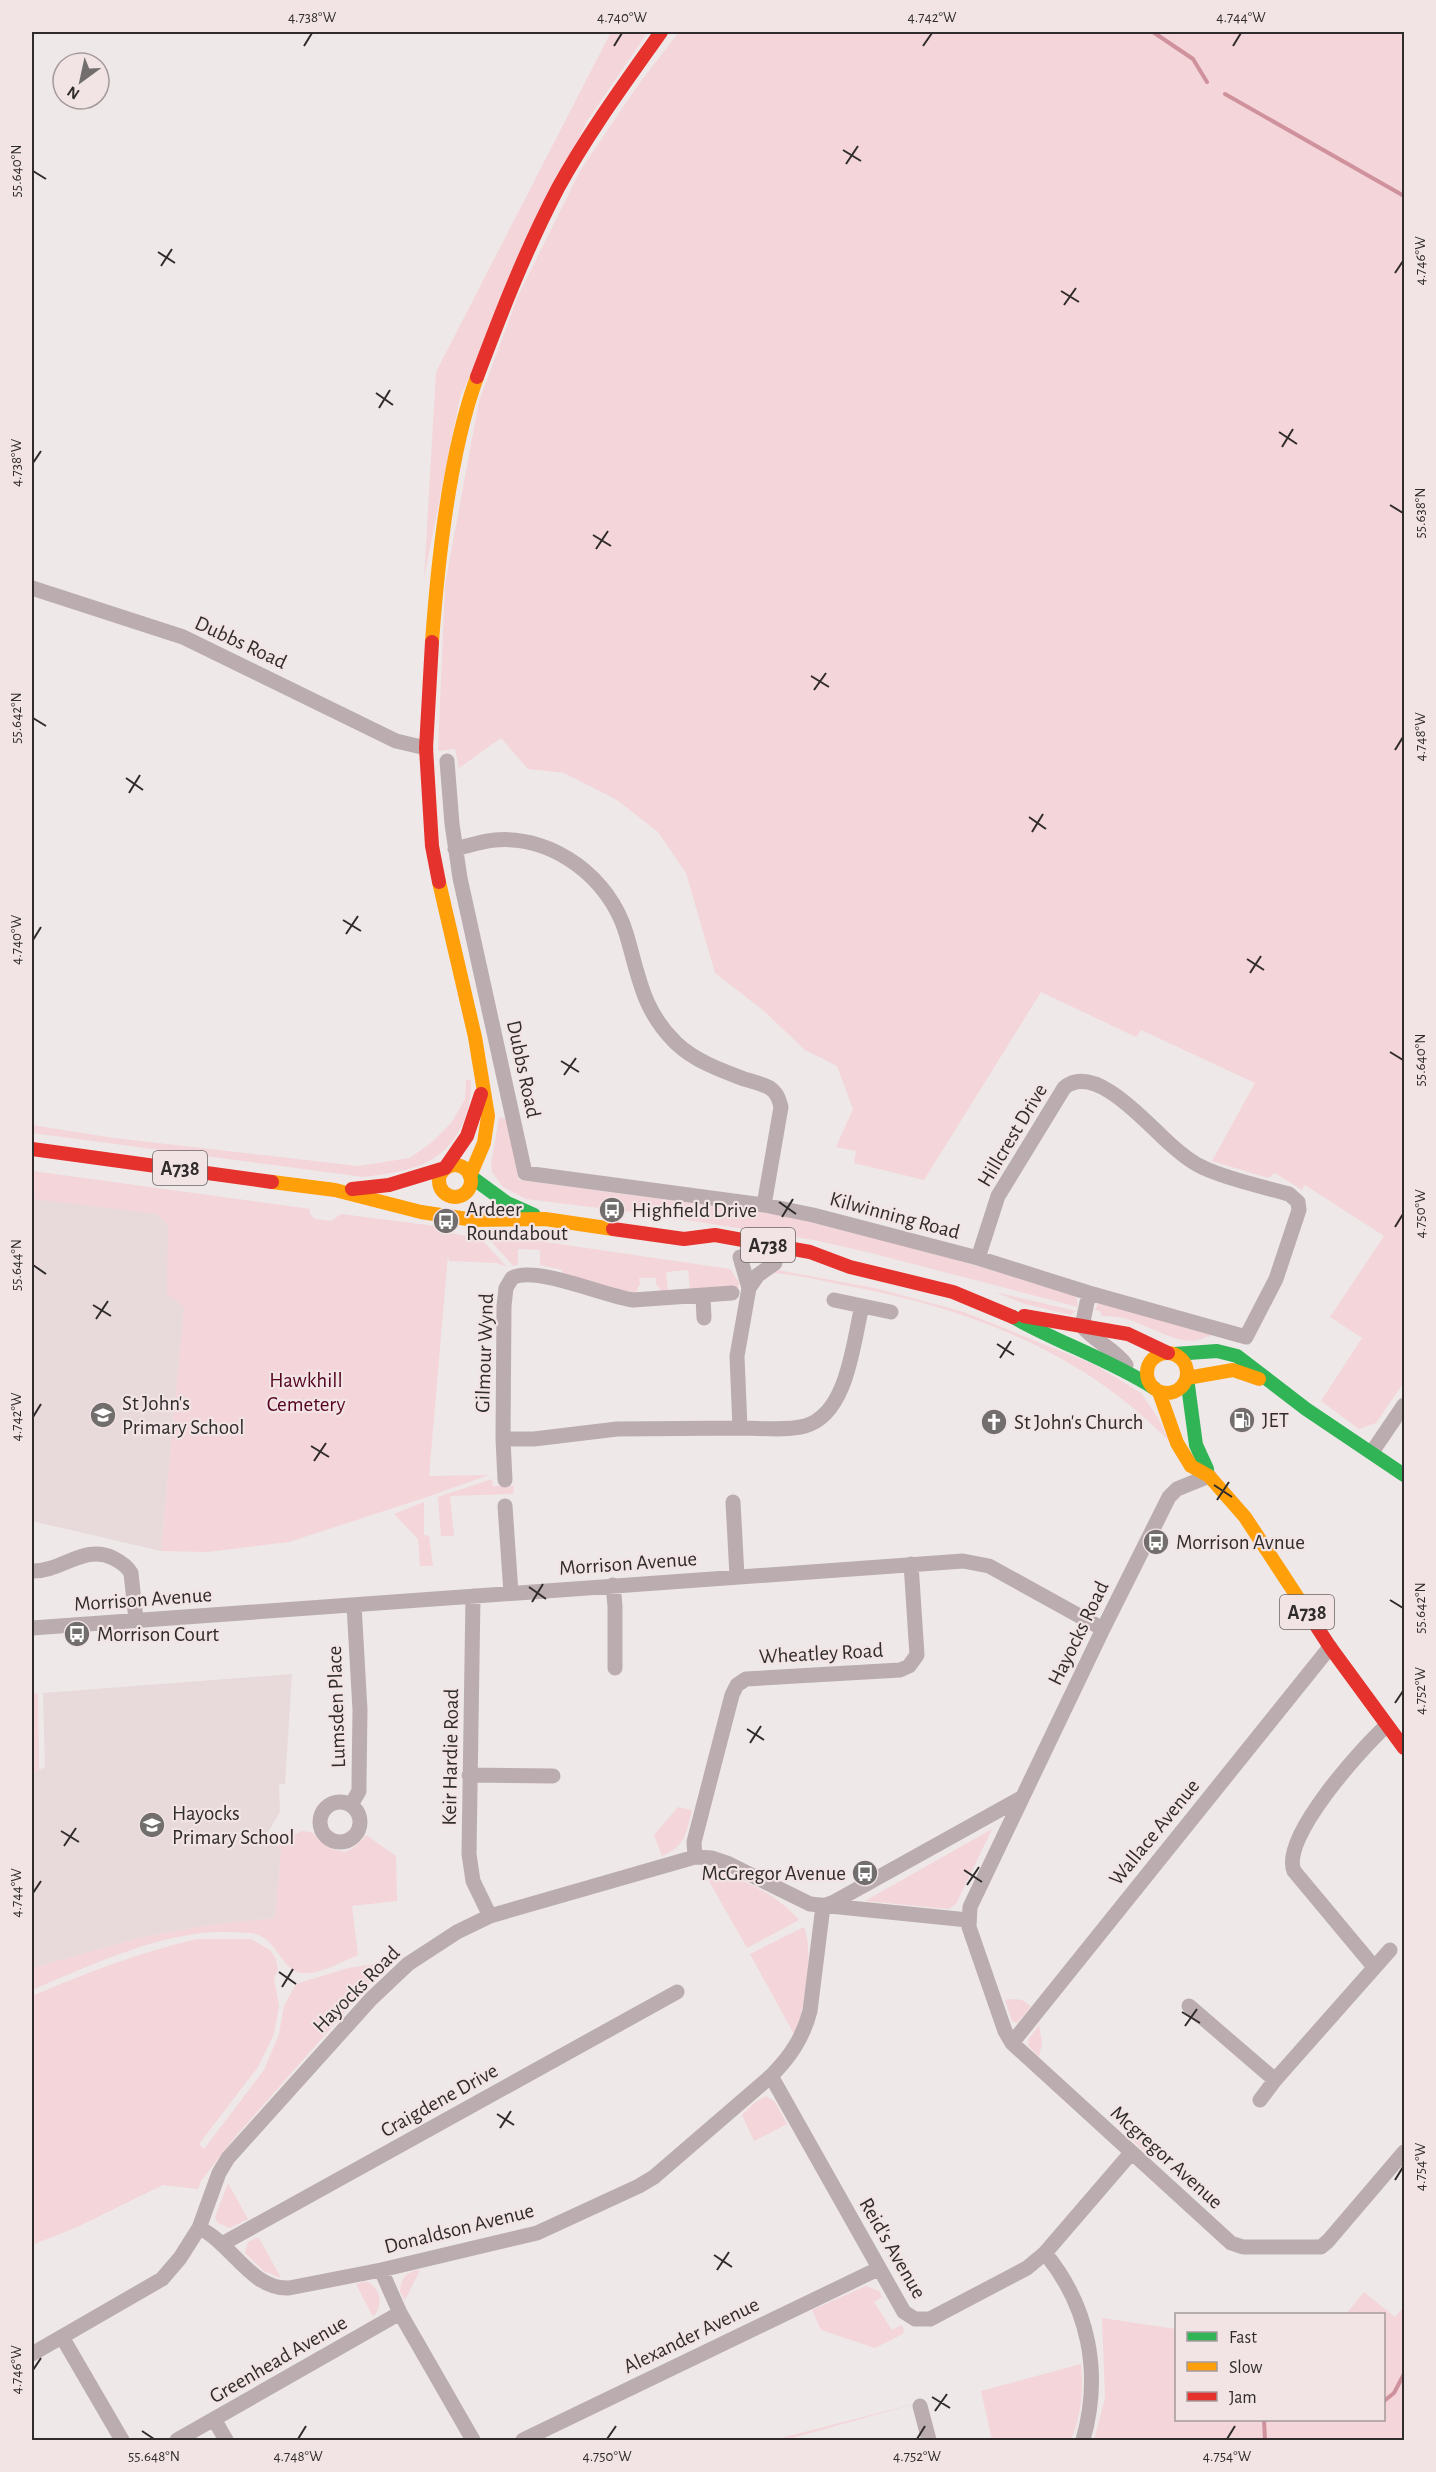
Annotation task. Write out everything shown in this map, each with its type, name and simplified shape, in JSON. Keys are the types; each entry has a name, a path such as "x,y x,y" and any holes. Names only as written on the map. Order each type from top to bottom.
{"main road":[{"path":"483,1085 467,1136 439,1177 440,1188 453,1196 467,1191 470,1176 481,1153 488,1130 488,1116 483,1085 432,846 426,748 436,584 452,480 469,400 508,294 558,189 600,118 661,32"},
{"name":"A738","path":"32,1149 335,1191 375,1200 453,1196 490,1215 504,1219 545,1220 684,1239 715,1235 810,1252 850,1268 953,1292 1007,1313 1040,1332 1132,1374 1157,1390"},
{"path":"445,1168 460,1166 470,1176"},
{"name":"A738","path":"335,1191 389,1185 445,1168"},
{"name":"A738","path":"470,1176 507,1203 545,1220"},
{"path":"375,1200 421,1212 474,1220 504,1219"},
{"name":"A738","path":"684,1239 711,1251"},
{"name":"A738","path":"735,1256 781,1263"},
{"name":"A738","path":"806,1268 850,1268"},
{"name":"A738","path":"1007,1313 1128,1334 1184,1361 1196,1445 1209,1476"},
{"path":"1171,1353 1224,1351 1246,1360 1273,1385 1404,1475"},
{"name":"A738","path":"1171,1353 1156,1356 1149,1366 1148,1378 1157,1390 1177,1443 1184,1455 1191,1466 1209,1476 1245,1517 1329,1647 1404,1748"},
{"path":"1157,1390 1173,1393 1179,1390 1187,1378 1233,1370 1273,1385"}],"street":[{"name":"Dubbs Road","path":"32,588 183,637 396,741 426,748"},
{"name":"Dubbs Road","path":"447,760 455,849 525,1173"},
{"path":"455,849 495,840 516,840 556,853 586,870 598,882 620,915 642,992 656,1021 678,1044 700,1060 768,1087 779,1100 781,1107 764,1205"},
{"name":"Hillcrest Drive","path":"978,1258 999,1196 1064,1088 1075,1081 1091,1083 1126,1104 1148,1122 1169,1144 1204,1168 1289,1194 1298,1202 1299,1216 1276,1279 1246,1336"},
{"name":"Kilwinning Road","path":"525,1173 764,1205 813,1215 978,1258 1089,1293 1246,1336"},
{"path":"735,1256 749,1288"},
{"path":"740,1428 737,1356 749,1288 758,1275 781,1263"},
{"name":"Gilmour Wynd","path":"505,1480 504,1306 506,1288 512,1278 522,1274 543,1275 618,1298 633,1300 703,1297 732,1293"},
{"path":"1089,1293 1082,1326 1092,1337 1121,1359 1132,1374"},
{"path":"703,1297 704,1318"},
{"path":"834,1300 891,1312"},
{"name":"Gilmour Wynd","path":"503,1439 534,1439 617,1430 798,1428 814,1423 831,1409 838,1399 862,1306"},
{"path":"1213,1351 1220,1328"},
{"path":"1372,1452 1404,1405"},
{"name":"Hayocks Road","path":"32,2354 162,2279 180,2258 199,2228 219,2173 228,2158 371,1999 424,1952 490,1916 695,1857 712,1858 727,1863 805,1902 823,1906 968,1920 970,1907 1021,1798 1169,1497 1177,1489 1184,1455"},
{"path":"1177,1489 1209,1476"},
{"path":"733,1502 737,1576"},
{"path":"505,1506 511,1593"},
{"path":"32,1571 46,1571 78,1556 89,1554 110,1557 128,1567 131,1573 136,1620"},
{"name":"Morrison Avenue","path":"32,1628 963,1561 978,1562 1103,1629"},
{"name":"Wheatley Road","path":"695,1857 694,1842 732,1695 737,1686 746,1679 900,1670 909,1666 917,1655 911,1564"},
{"path":"613,1585 615,1668"},
{"name":"Keir Hardie Road","path":"472,1596 473,1656 469,1775 471,1870 490,1916"},
{"name":"Lumsden Place","path":"351,1805 359,1791 360,1710 354,1605"},
{"name":"Wallace Avenue","path":"1012,2043 1329,1647"},
{"path":"1374,1967 1294,1871 1291,1856 1295,1845 1328,1790 1366,1744 1386,1726"},
{"path":"469,1775 553,1776"},
{"path":"823,1906 1021,1798"},
{"name":"Donaldson Avenue","path":"199,2228 222,2244 264,2283 282,2288 381,2270 537,2233 639,2186 654,2178 786,2062 805,2028 810,2012 823,1906"},
{"name":"Mcgregor Avenue","path":"968,1920 1001,2021 1012,2043 1231,2243 1243,2247 1321,2247 1404,2152"},
{"path":"1260,2100 1389,1950"},
{"name":"Craigdene Drive","path":"222,2244 677,1992"},
{"path":"1189,2006 1275,2080"},
{"name":"Reid's Avenue","path":"771,2076 878,2269 909,2317 926,2320 1027,2268 1045,2253 1131,2153"},
{"path":"1045,2253 1064,2276 1080,2313 1089,2343 1090,2414 1083,2440"},
{"name":"Alexander Avenue","path":"523,2440 878,2269"},
{"path":"381,2270 400,2313 473,2440"},
{"name":"Greenhead Avenue","path":"177,2440 400,2313"},
{"path":"62,2337 122,2440"},
{"path":"920,2406 929,2440"},
{"path":"214,2420 226,2440"}],"shaded area":[{"name":"St John's Primary School","path":"32,1171 195,1194 161,1551 32,1521"},
{"name":"Hayocks Primary School","path":"292,1674 285,1784 279,1784 280,1812 265,1837 281,1849 275,1918 203,1926 139,1938 32,1968 32,1773 45,1767 43,1693"}],"green space":[{"path":"611,32 648,32 587,121 460,397 424,578 436,372"},
{"path":"679,32 1404,32 1404,1382 1376,1423 1359,1429 1321,1401 1362,1338 1330,1317 1384,1236 1305,1185 1302,1190 1275,1173 1268,1178 1212,1161 1255,1083 1141,1030 1136,1037 1041,992 924,1180 854,1163 856,1151 836,1147 853,1109 837,1066 805,1050 764,1011 715,973 686,873 658,832 617,800 564,773 528,769 501,738 459,768 455,749 438,751 445,585 479,401 518,296 580,171 638,85"},
{"path":"466,1080 471,1080 469,1105 460,1129 445,1149 416,1167 364,1177 32,1133 32,1125 114,1138 358,1166 410,1158 432,1142 452,1122 465,1099"},
{"path":"499,1117 506,1119 519,1180 778,1215 816,1223 928,1252 1076,1296 1078,1307 814,1240 648,1214 526,1199 503,1187 492,1172 491,1165"},
{"name":"Hawkhill Cemetery","path":"32,1171 310,1209 310,1214 315,1219 331,1221 341,1214 451,1228 450,1233 480,1238 507,1267 497,1263 449,1261 448,1255 429,1476 489,1475 289,1542 208,1552 161,1551 184,1308 167,1293 168,1225 157,1214 32,1199"},
{"path":"484,1233 730,1269 739,1282 737,1298 690,1289 688,1270 666,1272 668,1292 662,1292 656,1284 656,1278 639,1278 640,1284 635,1294 562,1274 562,1270 540,1265 540,1250 518,1249 518,1265 513,1266"},
{"path":"778,1270 879,1289 964,1312 1095,1365 1141,1393 1158,1418 1170,1442 1136,1410 1099,1382 1060,1358 1020,1338 977,1320 889,1294 805,1277 767,1273"},
{"path":"995,1292 1076,1311 1071,1315 1025,1304"},
{"path":"1098,1303 1212,1333 1210,1337 1199,1340 1179,1339 1127,1319 1102,1316 1100,1311 1095,1310"},
{"path":"492,1479 493,1486 514,1486 513,1494 450,1496 454,1536 441,1536 438,1497"},
{"path":"424,1502 424,1535 429,1536 433,1566 420,1566 418,1539 394,1514"},
{"path":"38,1693 39,1770 32,1773 32,1694"},
{"path":"678,1807 692,1810 686,1832 676,1848 662,1856 654,1835"},
{"path":"992,1829 956,1904 949,1909 865,1901"},
{"path":"302,1831 311,1832 330,1848 346,1852 366,1835 396,1856 397,1901 352,1906 358,1955 323,1970 302,1973 289,1967 273,1946 259,1935 237,1932 202,1933 133,1949 32,1990 32,1968 139,1938 203,1926 275,1918 281,1850 277,1847"},
{"path":"701,1867 728,1875 767,1893 799,1920 747,1948"},
{"path":"804,1927 808,1950 807,1981 802,2011 794,2034 750,1954"},
{"path":"197,1939 251,1939 270,1950 276,1959 278,1970 274,1978 279,2006 274,2034 258,2067 199,2144 204,2149 264,2070 279,2034 284,2006 296,1984 348,1968 389,1962 235,2137 201,2181 198,2189 163,2185 77,2227 32,2245 32,1996 113,1964"},
{"path":"1005,2000 1022,2000 1031,2006 1017,2023 1012,2021"},
{"path":"1039,2025 1042,2043 1039,2057 1028,2045 1028,2040"},
{"path":"766,2096 775,2102 787,2124 754,2141 742,2115"},
{"path":"1129,2132 1146,2140 1151,2158 1125,2133"},
{"path":"228,2183 248,2219 230,2228 218,2223 215,2217"},
{"path":"259,2238 281,2278 264,2271 245,2253 248,2242"},
{"path":"420,2270 405,2300 400,2292 403,2280 411,2272"},
{"path":"366,2281 378,2292 380,2302 373,2317 356,2284"},
{"path":"866,2286 879,2291 882,2297 874,2302 892,2330 901,2325 904,2329 903,2334 875,2348 821,2330 812,2310"},
{"path":"1364,2292 1395,2317 1404,2307 1404,2440 1094,2440 1105,2398 1102,2318 1175,2329 1175,2421 1385,2421 1385,2313 1347,2313"},
{"path":"1081,2364 1081,2403 1071,2440 992,2440 981,2391"},
{"path":"922,2402 785,2440 773,2440"}],"waterway":[{"path":"1153,32 1193,59 1207,82"},
{"path":"1225,94 1404,196"},
{"path":"1385,2400 1394,2393 1404,2374"},
{"path":"1264,2421 1265,2440"}],"traffic: fast":[{"path":"470,1176 507,1203 534,1215"},
{"path":"1013,1317 1154,1388"},
{"path":"1174,1354 1217,1351 1237,1356 1306,1409 1404,1475"},
{"path":"1187,1378 1196,1445 1207,1469"}],"traffic: slow":[{"path":"432,642 446,507 459,439 477,377"},
{"path":"439,882 475,1037 488,1116 484,1143 470,1176"},
{"path":"455,1165 466,1170 471,1181 466,1192 455,1197 444,1192 439,1181 444,1170 455,1165"},
{"path":"272,1182 335,1190 421,1212 474,1220 545,1219 613,1229"},
{"path":"1167,1353 1175,1354 1181,1359 1186,1365 1187,1373 1186,1381 1181,1387 1175,1392 1167,1393 1159,1392 1153,1387 1148,1381 1147,1373 1148,1365 1153,1359 1159,1354 1167,1353"},
{"path":"1187,1378 1233,1370 1259,1379"},
{"path":"1159,1392 1177,1443 1191,1466 1209,1476 1245,1517 1304,1607"}],"traffic: jam":[{"path":"477,377 514,281 558,188 594,128 661,32"},
{"path":"432,642 426,748 432,846 439,882"},
{"path":"445,1168 467,1136 481,1094"},
{"path":"32,1149 272,1182"},
{"path":"352,1189 389,1185 445,1168"},
{"path":"613,1229 684,1239 715,1235 810,1252 850,1267 953,1292 1013,1317"},
{"path":"1024,1316 1128,1334 1168,1353"},
{"path":"1304,1607 1330,1647 1404,1748"}],"place":[{"name":"Highfield Drive","path":"612,1210"},
{"name":"Ardeer Roundabout","path":"446,1221"},
{"name":"St John's Primary School","path":"103,1415"},
{"name":"JET","path":"1242,1420"},
{"name":"St John's Church","path":"994,1422"},
{"name":"Morrison Avnue","path":"1156,1542"},
{"name":"Morrison Court","path":"77,1634"},
{"name":"Hayocks Primary School","path":"152,1825"},
{"name":"McGregor Avenue","path":"865,1873"}]}
